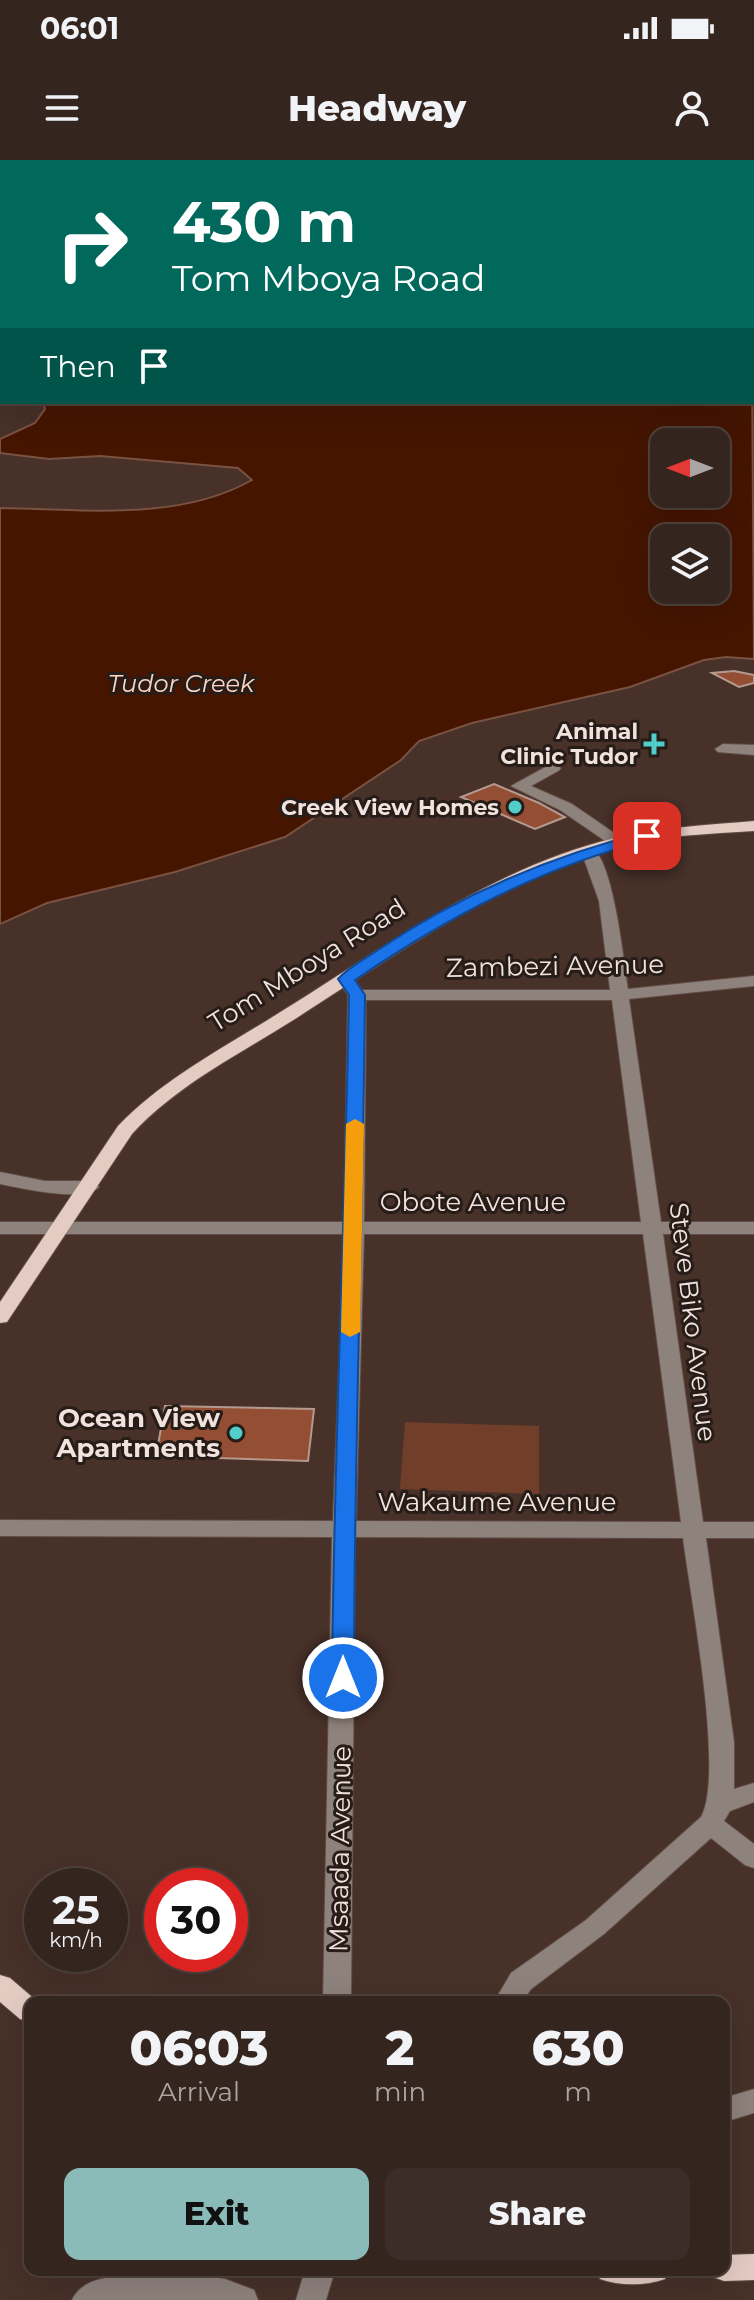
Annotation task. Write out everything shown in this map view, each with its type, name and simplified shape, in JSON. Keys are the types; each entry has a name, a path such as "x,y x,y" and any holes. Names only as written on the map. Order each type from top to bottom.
{"main road":[{"name":"Tom Mboya Road","path":"0,1317 125,1130 140,1114 178,1085 352,987 416,931 475,900 617,842 667,833 754,826"},
{"path":"0,1986 24,2006"},
{"path":"730,2268 754,2267"}],"street":[{"path":"723,749 754,750"},
{"path":"553,768 519,786 566,807 617,842"},
{"name":"Steve Biko Avenue","path":"589,851 607,901 722,1742 715,1814"},
{"name":"Zambezi Avenue","path":"352,987 620,995 754,981"},
{"name":"Msaada Avenue","path":"337,1996 344,1530 354,1228 352,987"},
{"path":"0,1178 45,1187 89,1187"},
{"name":"Obote Avenue","path":"0,1228 754,1228"},
{"name":"Wakaume Avenue","path":"0,1528 754,1530"},
{"path":"512,1996 521,1981 595,1927 715,1814 754,1792"},
{"path":"715,1814 754,1858"},
{"path":"730,2108 754,2101"},
{"path":"311,2300 318,2276"},
{"path":"87,2300 105,2290 158,2290 176,2285 225,2292 243,2300"}],"shaded area":[{"path":"405,1422 539,1426 539,1494 400,1489"}],"water":[{"name":"Tudor Creek","path":"44,404 752,404 754,659 726,657 704,660 630,687 472,723 419,741 401,760 285,837 175,872 47,903 0,924 0,508 96,511 161,508 223,493 252,480 238,468 100,456 49,459 0,453 0,439 35,423 45,409"}],"building":[{"path":"734,671 754,675 754,683 739,687 712,673"},
{"name":"Creek View Homes","path":"494,784 565,817 535,829 461,797"},
{"name":"Ocean View Apartments","path":"165,1406 314,1409 308,1461 156,1456"}],"slow traffic":[{"path":"350,1332 355,1124"}],"place":[{"name":"Animal Clinic Tudor","path":"654,744"},
{"name":"Creek View Homes","path":"515,807"},
{"name":"Ocean View Apartments","path":"236,1433"}],"route":[{"path":"343,1678 357,995 346,979 416,931 475,900 589,851 647,836"}]}
